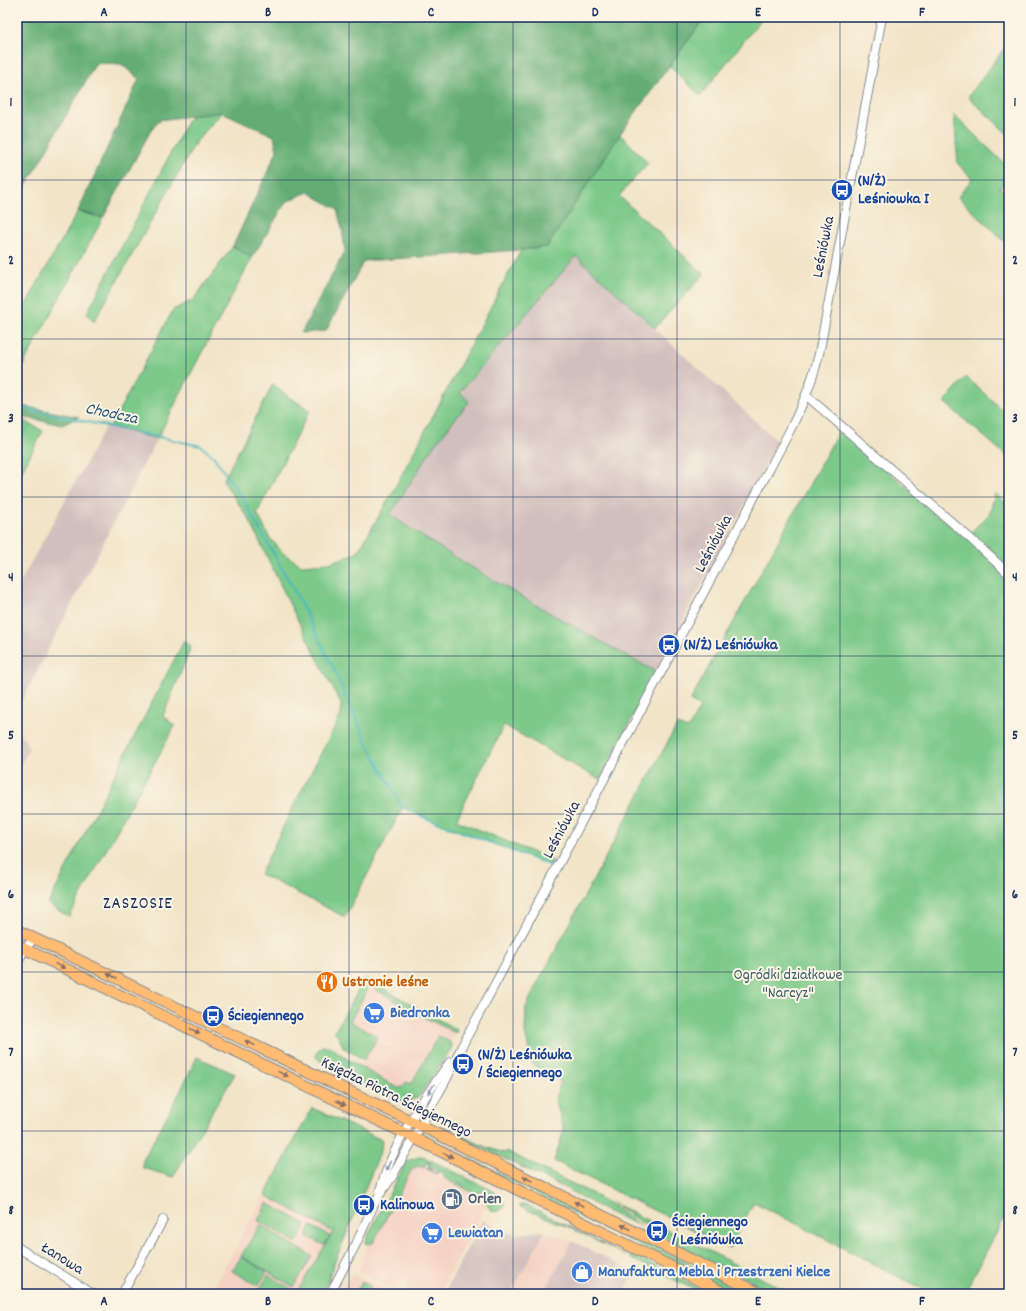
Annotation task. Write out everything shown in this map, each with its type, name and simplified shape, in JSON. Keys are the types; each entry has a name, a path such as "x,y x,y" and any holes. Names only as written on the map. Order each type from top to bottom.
{"main road":[{"name":"Księdza Piotra Ściegiennego","path":"17,930 415,1123 761,1294"},
{"name":"Księdza Piotra Ściegiennego","path":"21,947 409,1135 726,1294"}],"street":[{"name":"Leśniówka","path":"415,1123 439,1077 462,1046 793,425 807,396 818,354 882,17"},
{"path":"807,396 1009,574"},
{"path":"17,963 21,947 34,938"},
{"path":"330,1294 356,1244 376,1200 392,1177 415,1123"},
{"path":"122,1294 163,1220"},
{"name":"Łanowa","path":"17,1247 92,1294"}],"shaded area":[{"path":"576,256 778,442 656,672 483,575 431,543 390,515 435,444 468,402 460,393"},
{"path":"106,426 157,439 17,710 17,588"},
{"path":"17,729 29,749 17,772"},
{"path":"370,986 417,1014 425,1016 456,1033 450,1042 438,1036 411,1084 396,1087 360,1066 376,1039 390,1047 392,1045 350,1021"},
{"path":"312,1108 382,1140 381,1150 370,1179 329,1276 330,1277 321,1294 210,1294"},
{"path":"420,1166 469,1191 484,1189 492,1194 439,1294 407,1294 404,1292 409,1283 405,1281 401,1282 396,1291 358,1270 369,1244 373,1242 411,1171 415,1167"},
{"path":"482,1220 509,1233 516,1234 545,1231 510,1294 444,1294"},
{"path":"544,1232 572,1241 543,1294 510,1294"},
{"path":"572,1241 634,1272 623,1294 543,1294"},
{"path":"352,1273 394,1294 340,1294"}],"green space":[{"path":"17,17 705,17 620,134 547,247 364,261 326,331 301,333 345,251 337,209 308,192 286,202 252,258 233,246 277,151 274,136 222,112 159,120 150,132 103,218 78,211 139,79 121,64 96,63 17,202"},
{"path":"705,17 763,17 700,96 670,66"},
{"path":"1009,42 1009,135 968,97"},
{"path":"222,112 196,142 94,322 87,313 190,116"},
{"path":"954,115 1009,168 1009,176 1000,188 1009,197 1009,246 958,197 972,179 958,164"},
{"path":"620,134 648,163 619,196 704,274 655,328 576,256 460,392 469,402 435,444 390,515 488,577 656,672 600,780 504,725 456,820 553,861 550,865 428,819 403,807 345,917 260,874 341,715 341,704 291,607 249,519 223,481 273,384 290,398 310,410 257,513 269,537 284,554 301,565 329,563 357,553 390,497 521,250 547,247"},
{"path":"78,211 103,218 17,376 17,320"},
{"path":"233,246 252,258 157,439 110,427 173,310 193,300"},
{"path":"966,377 1009,416 1009,458 944,402"},
{"path":"17,405 79,417 62,425 17,416"},
{"path":"17,417 43,431 17,480"},
{"name":"Ogródki działkowe \"Narcyz\"","path":"840,429 965,538 990,513 995,493 1009,506 1009,1209 964,1294 932,1294 754,1202 730,1248 554,1161 564,1130 555,1098 561,1082 533,1065 525,1033 526,1007 534,990 677,725 688,729 700,707 690,701"},
{"path":"184,641 191,647 163,716 175,726 69,917 48,904"},
{"path":"365,978 457,1030 456,1033 417,1014 370,986 350,1021 378,1037 364,1060 344,1048 335,1031"},
{"path":"438,1036 450,1042 452,1046 451,1049 418,1098 402,1102 326,1066 315,1056 319,1048 323,1046 330,1046 347,1059 399,1088 406,1082 411,1084"},
{"path":"197,1057 235,1074 173,1177 143,1168 143,1160"},
{"path":"312,1108 382,1140 381,1150 329,1276 330,1277 321,1294 257,1294 268,1275 297,1292 333,1232 265,1195"},
{"path":"442,1126 485,1147 505,1153 506,1151 599,1197 599,1199 610,1204 641,1226 612,1214 567,1189 441,1128"},
{"path":"434,1141 751,1294 738,1294 433,1143"},
{"path":"423,1156 428,1159 429,1164 427,1163 424,1166 425,1168 418,1166 412,1169 373,1243 367,1244 367,1237 406,1162"},
{"path":"430,1160 495,1192 505,1204 502,1209 498,1211 491,1210 487,1204 492,1194 484,1190 474,1193 465,1189 465,1186 463,1188 460,1186 463,1184 458,1182 458,1186 444,1178 443,1172 436,1172 435,1169 431,1169 431,1171 437,1174 430,1171"},
{"path":"611,1202 792,1294 777,1294 693,1253 645,1225"},
{"path":"267,1203 306,1224 297,1243 258,1221"},
{"path":"527,1205 627,1256 566,1226 519,1206"},
{"path":"260,1225 312,1256 294,1287 241,1256"},
{"path":"311,1226 330,1236 324,1245 306,1236"},
{"path":"632,1254 711,1294 703,1294 630,1258"},
{"path":"241,1257 267,1272 258,1286 232,1271"},
{"path":"362,1281 371,1289 370,1294 355,1294"}],"waterway":[{"name":"Chodcza","path":"17,407 201,446 214,457 242,498 293,588 331,663 366,741 402,807 428,819 555,867"}],"place":[{"name":"(N/Ż) Leśniowka I","path":"842,190"},
{"name":"(N/Ż) Leśniówka","path":"669,645"},
{"name":"Ustronie leśne","path":"327,982"},
{"name":"Biedronka","path":"374,1013"},
{"name":"Ściegiennego","path":"213,1016"},
{"name":"(N/Ż) Leśniówka / Ściegiennego","path":"463,1064"},
{"name":"Orlen","path":"452,1199"},
{"name":"Kalinowa","path":"364,1205"},
{"name":"Ściegiennego / Leśniówka","path":"657,1231"},
{"name":"Lewiatan","path":"432,1233"},
{"name":"Manufaktura Mebla i Przestrzeni Kielce","path":"582,1272"}],"district":[{"name":"ZASZOSIE","path":"138,905"}]}
